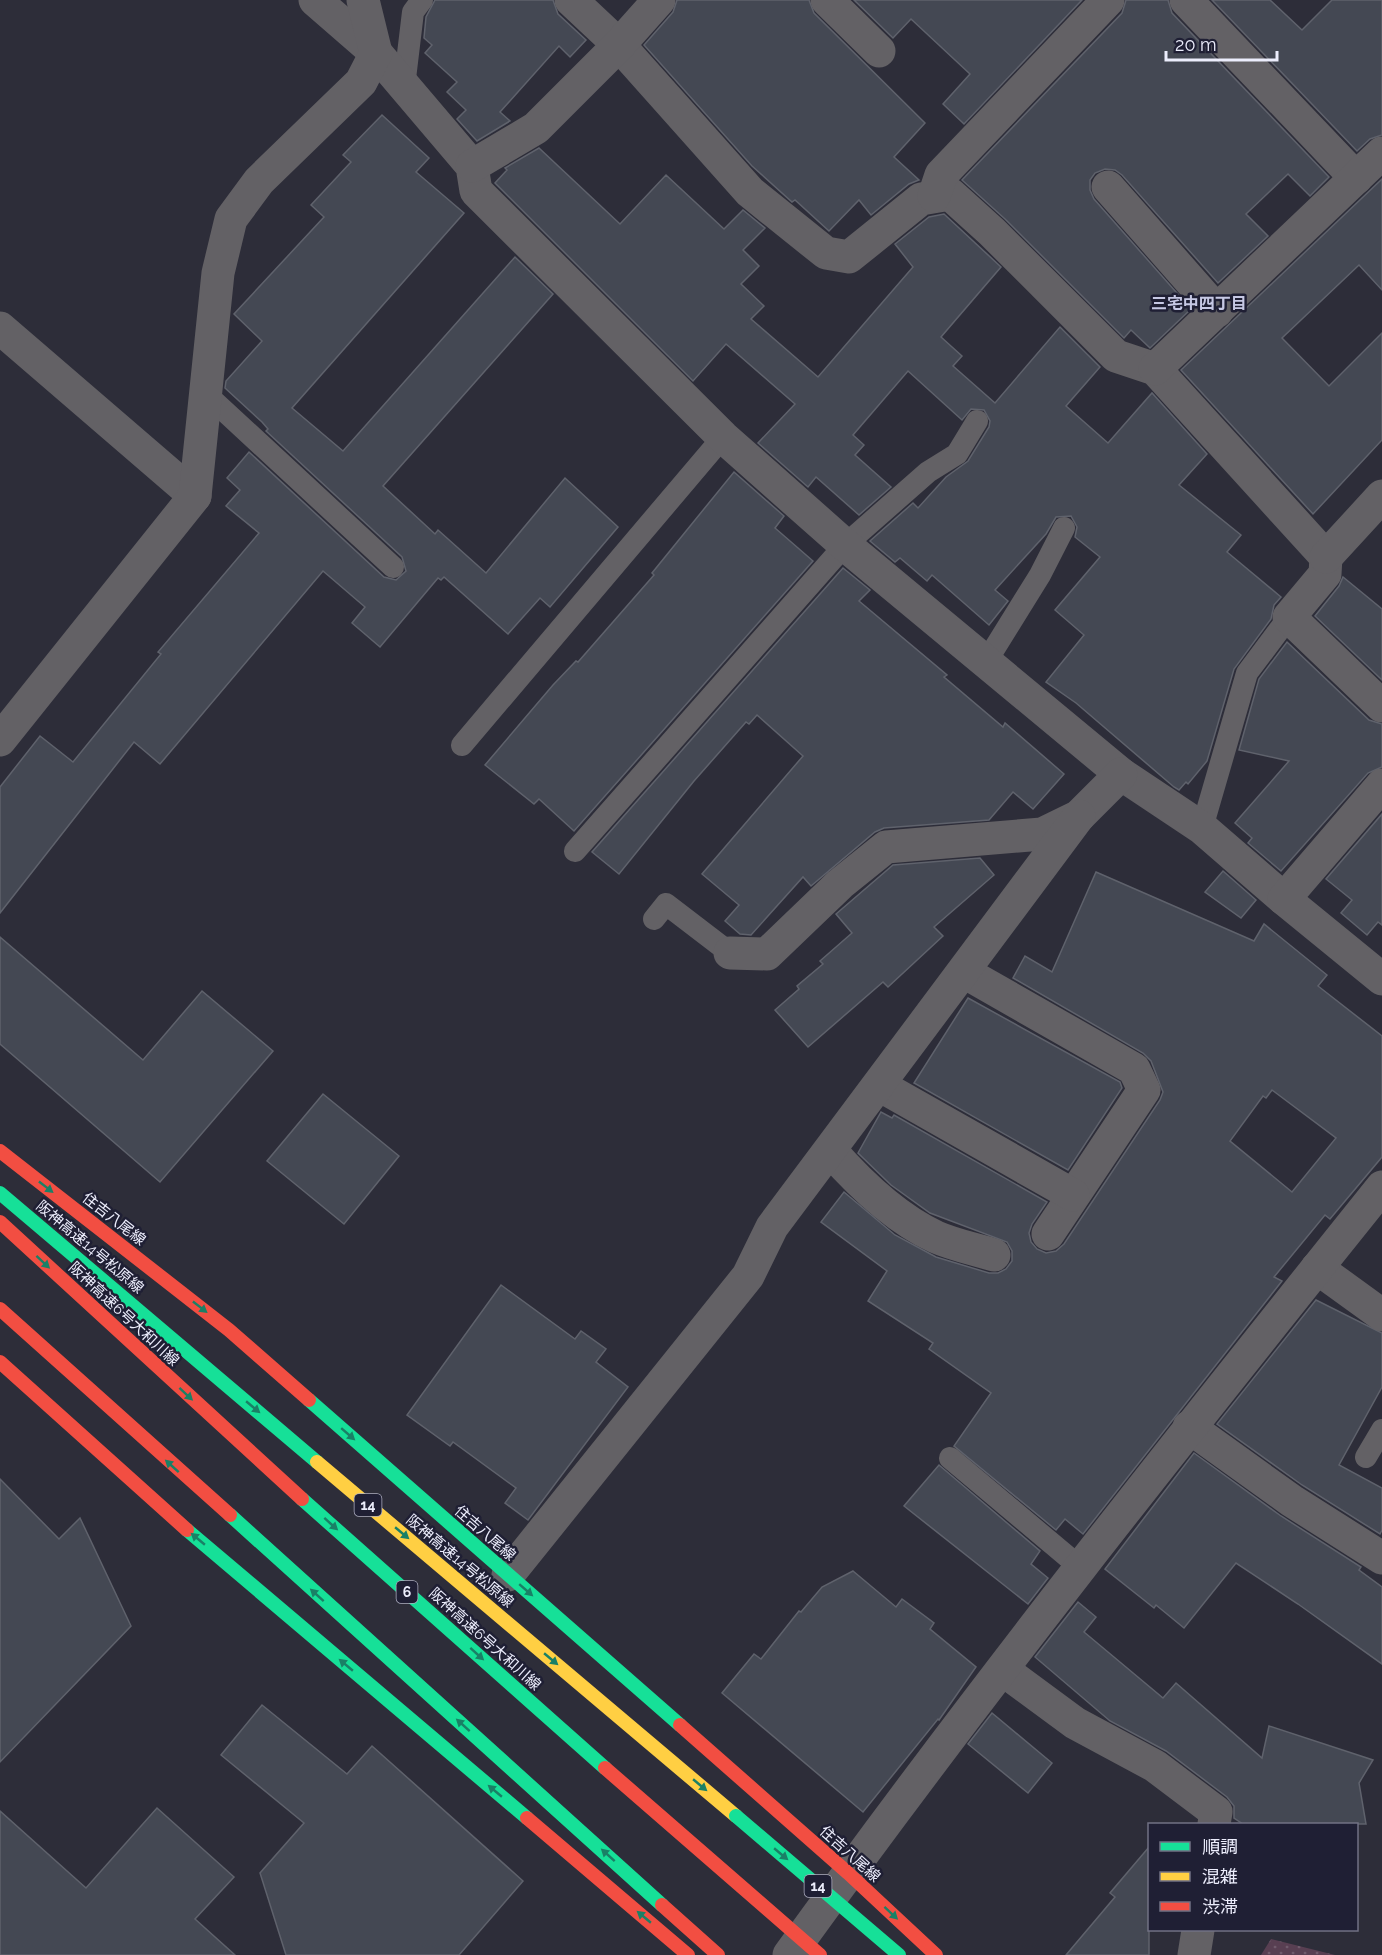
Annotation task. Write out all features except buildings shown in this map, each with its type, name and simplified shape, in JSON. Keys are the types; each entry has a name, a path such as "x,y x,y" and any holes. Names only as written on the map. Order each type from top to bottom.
{"main road":[{"name":"住吉八尾線","path":"0,1151 229,1330 848,1873 936,1955"},
{"name":"阪神高速14号松原線","path":"0,1193 899,1955"},
{"name":"阪神高速6号大和川線","path":"0,1222 228,1432 703,1855 820,1955"},
{"path":"0,1309 718,1955"},
{"path":"0,1362 160,1507 688,1955"},
{"path":"668,1908 723,1955"}],"street":[{"path":"315,0 376,53 472,166 476,191 723,437 845,545 1121,774 1202,828 1382,979"},
{"path":"0,740 195,496 218,273 231,219 259,181 361,82 376,53 363,0"},
{"path":"572,0 619,45 750,192 826,253 849,257 921,199 950,194 992,232 1116,357 1155,369 1326,557"},
{"path":"472,166 536,128 619,45 660,0"},
{"path":"827,0 879,51"},
{"path":"934,196 941,175 1108,0"},
{"path":"1186,0 1356,178"},
{"path":"1155,369 1382,153"},
{"path":"1108,187 1217,311"},
{"path":"0,328 195,496"},
{"path":"1382,496 1326,557 1325,574 1289,617 1382,706"},
{"path":"508,1575 748,1276 772,1227 1080,816 1121,774"},
{"path":"1284,898 1382,784"},
{"path":"730,953 766,954 840,884 886,847 1042,834 1080,816"},
{"path":"964,972 1134,1069 1144,1090 1048,1234"},
{"path":"879,1085 1073,1195"},
{"path":"831,1151 854,1178 900,1214 936,1237 994,1255"},
{"path":"789,1955 848,1873 1189,1427 1382,1187"},
{"path":"1317,1268 1382,1315"},
{"path":"1189,1427 1292,1501 1382,1558"},
{"path":"1003,1670 1075,1723 1155,1766 1216,1812 1214,1823"},
{"path":"1194,1955 1198,1931"}],"lane":[{"path":"404,87 413,12 422,0"},
{"path":"205,393 393,567"},
{"path":"575,851 845,545 928,472 957,454 977,421"},
{"path":"462,745 723,437"},
{"path":"986,662 1040,575 1064,528"},
{"path":"1202,828 1247,673 1289,617"},
{"path":"654,919 666,904 730,953"},
{"path":"1366,1457 1382,1430"},
{"path":"950,1458 1082,1568"}],"shaded area":[{"path":"1271,1939 1335,1955 1261,1955"}],"traffic: fast":[{"path":"0,1193 317,1462"},
{"path":"309,1400 680,1725"},
{"path":"302,1499 605,1768"},
{"path":"230,1515 662,1905"},
{"path":"187,1530 527,1818"},
{"path":"736,1816 899,1955"}],"traffic: slow":[{"path":"317,1462 736,1816"}],"traffic: jam":[{"path":"0,1151 229,1330 309,1400"},
{"path":"0,1222 302,1499"},
{"path":"0,1309 230,1515"},
{"path":"0,1362 187,1530"},
{"path":"680,1725 848,1873 936,1955"},
{"path":"605,1768 820,1955"},
{"path":"527,1818 688,1955"},
{"path":"662,1905 718,1955"}],"district":[{"name":"三宅中四丁目","path":"1199,303"}]}
